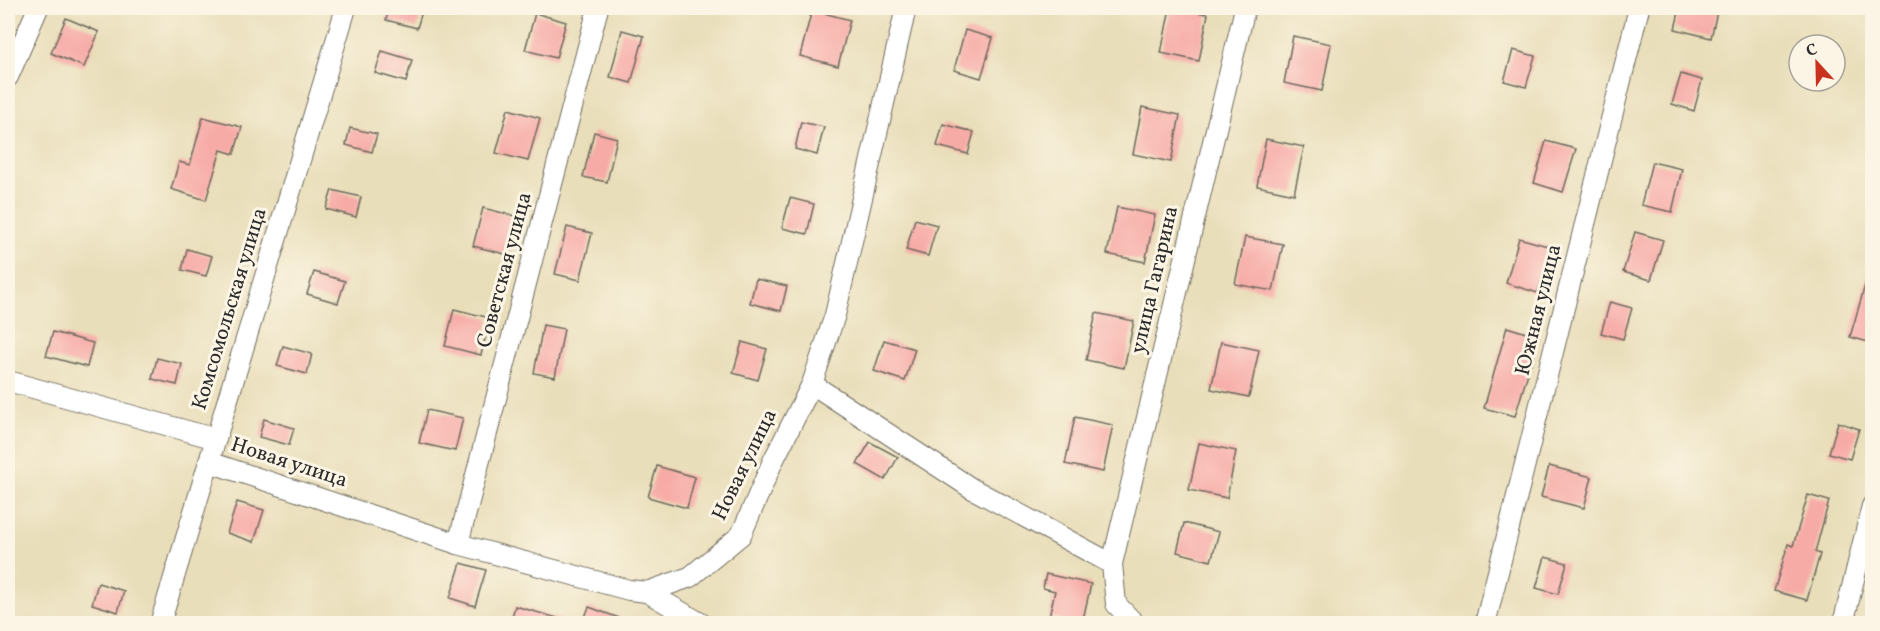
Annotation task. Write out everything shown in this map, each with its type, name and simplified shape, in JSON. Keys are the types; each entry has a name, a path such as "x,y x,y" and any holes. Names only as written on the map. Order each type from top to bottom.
{"street":[{"path":"8,77 38,8"},
{"name":"Комсомольская улица","path":"160,624 346,8"},
{"name":"Советская улица","path":"458,544 598,8"},
{"name":"Новая улица","path":"209,462 458,544 629,590 647,592 690,578 741,535 773,461 812,384 835,315 906,8"},
{"name":"улица Гагарина","path":"1135,624 1116,604 1112,564 1245,8"},
{"name":"Южная улица","path":"1485,624 1639,8"},
{"path":"8,381 216,439"},
{"path":"812,384 971,488 1112,564"},
{"path":"1843,624 1872,506"},
{"path":"647,592 702,624"}],"building":[{"path":"389,8 423,8 417,28 386,20"},
{"path":"1170,8 1208,14 1199,61 1161,53"},
{"path":"1680,8 1698,8 1717,12 1711,38 1675,29"},
{"path":"812,10 850,20 838,66 800,56"},
{"path":"535,13 566,22 556,58 525,50"},
{"path":"66,18 99,32 84,67 51,53"},
{"path":"622,30 644,36 631,83 610,77"},
{"path":"965,30 993,38 981,78 954,70"},
{"path":"1293,36 1331,44 1322,91 1284,83"},
{"path":"1513,50 1535,56 1526,87 1504,81"},
{"path":"382,51 412,60 406,82 375,73"},
{"path":"1681,74 1702,80 1694,111 1672,104"},
{"path":"1142,107 1180,115 1171,162 1133,154"},
{"path":"508,109 540,118 528,161 496,153"},
{"path":"203,117 242,127 234,154 221,150 206,200 171,189 179,162 190,165"},
{"path":"801,122 824,127 817,155 795,149"},
{"path":"943,124 974,132 968,154 937,146"},
{"path":"350,128 377,134 372,152 346,145"},
{"path":"594,132 617,138 607,182 583,177"},
{"path":"1266,139 1304,147 1294,194 1257,186"},
{"path":"1546,141 1576,149 1563,192 1534,183"},
{"path":"1652,162 1682,169 1672,212 1641,205"},
{"path":"332,190 361,197 356,217 326,209"},
{"path":"790,198 814,204 807,234 782,228"},
{"path":"1117,207 1155,215 1145,262 1107,254"},
{"path":"483,208 519,217 509,255 473,246"},
{"path":"915,219 937,225 928,256 906,250"},
{"path":"567,227 592,233 580,280 555,274"},
{"path":"1635,232 1663,240 1651,280 1623,272"},
{"path":"1245,237 1283,244 1273,291 1235,284"},
{"path":"1519,238 1551,247 1538,293 1506,283"},
{"path":"187,249 212,256 206,276 182,270"},
{"path":"314,272 345,281 338,303 307,294"},
{"path":"1868,275 1872,275 1872,343 1850,337"},
{"path":"756,279 787,286 781,311 750,303"},
{"path":"1610,302 1632,308 1623,339 1601,333"},
{"path":"454,309 490,318 481,355 445,346"},
{"path":"1096,313 1134,321 1124,368 1086,360"},
{"path":"543,325 564,329 555,377 534,373"},
{"path":"1507,327 1539,337 1515,416 1484,408"},
{"path":"53,332 93,343 87,367 46,356"},
{"path":"884,340 915,349 905,381 874,371"},
{"path":"742,342 767,349 758,380 733,373"},
{"path":"1221,342 1259,350 1249,397 1211,389"},
{"path":"283,346 312,354 307,374 277,366"},
{"path":"157,358 182,364 177,385 152,379"},
{"path":"427,410 463,418 455,451 419,443"},
{"path":"1075,417 1113,425 1103,472 1065,464"},
{"path":"264,419 294,428 289,445 259,437"},
{"path":"1838,422 1859,429 1850,459 1829,453"},
{"path":"870,442 898,457 885,480 857,464"},
{"path":"1199,443 1236,451 1227,498 1189,490"},
{"path":"657,466 695,477 687,508 648,497"},
{"path":"1549,466 1592,477 1584,508 1541,497"},
{"path":"1808,495 1829,501 1815,552 1820,554 1807,600 1774,591 1788,544 1793,546"},
{"path":"237,502 264,510 254,542 227,533"},
{"path":"1184,523 1219,532 1211,561 1177,552"},
{"path":"1545,557 1567,563 1558,594 1536,588"},
{"path":"461,563 486,570 475,606 450,598"},
{"path":"1046,574 1091,584 1082,624 1049,617 1055,591 1043,588"},
{"path":"98,583 124,591 118,612 92,604"},
{"path":"515,606 561,619 561,624 510,624"},
{"path":"589,607 630,622 629,624 582,624"}]}
